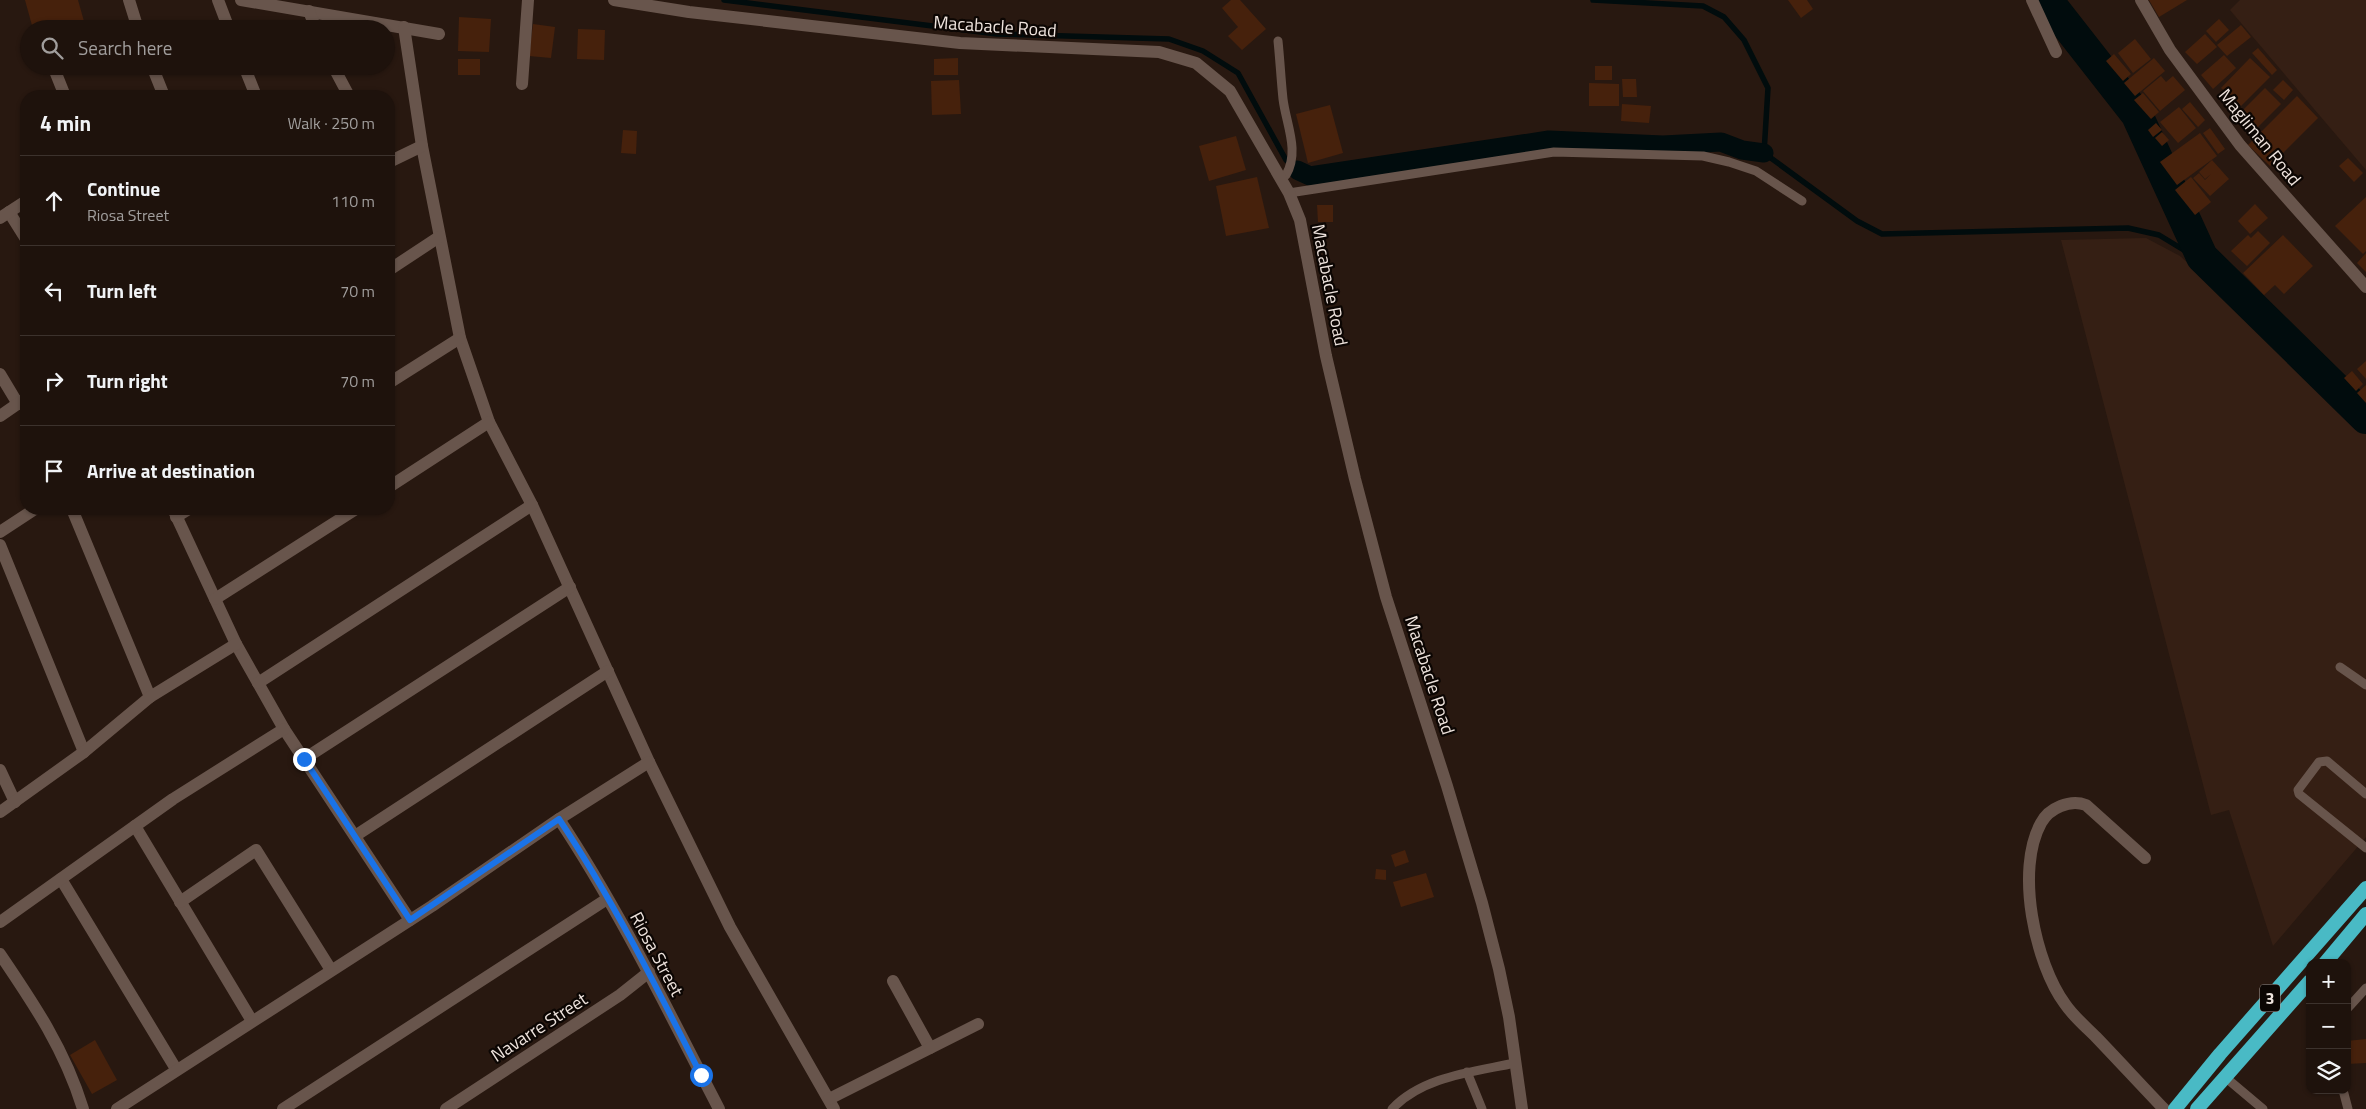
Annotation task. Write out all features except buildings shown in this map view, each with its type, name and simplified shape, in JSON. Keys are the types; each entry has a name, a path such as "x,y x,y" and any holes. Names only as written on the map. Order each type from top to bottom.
{"highway":[{"name":"3","path":"2175,1109 2220,1054 2366,888"},
{"path":"2328,959 2366,914"},
{"name":"3","path":"2197,1109 2306,986"}],"street":[{"path":"129,0 134,20"},
{"path":"218,0 226,20"},
{"path":"241,0 366,20"},
{"path":"522,84 528,0"},
{"name":"Macabacle Road","path":"614,0 689,12 960,43 1158,52 1196,62 1230,91 1280,176 1300,220 1326,356 1355,479 1386,597 1482,903 1505,998 1522,1109"},
{"path":"2032,0 2056,52"},
{"name":"Magliman Road","path":"2141,0 2170,50 2240,144 2366,287"},
{"path":"309,11 312,20"},
{"path":"395,25 438,34"},
{"path":"404,26 422,146 460,338 489,422 532,505 649,762 730,927 832,1104 930,1048 978,1024"},
{"path":"57,75 63,90"},
{"path":"156,75 162,90"},
{"path":"248,75 254,90"},
{"path":"338,75 346,90"},
{"path":"395,159 422,146"},
{"path":"20,205 4,215 20,232"},
{"path":"395,266 439,237"},
{"path":"395,379 460,338"},
{"path":"0,374 20,399"},
{"path":"0,416 20,402"},
{"path":"395,483 489,422"},
{"path":"258,683 532,505"},
{"path":"0,532 26,515"},
{"path":"74,515 150,697"},
{"path":"175,515 236,644 284,729 410,920"},
{"path":"215,600 347,515"},
{"path":"0,545 84,752"},
{"path":"304,759 570,587"},
{"path":"0,812 84,752 150,697 236,644"},
{"path":"354,836 608,671"},
{"path":"0,922 173,799 284,729"},
{"path":"117,1109 410,920 559,819 649,762"},
{"path":"0,770 15,802"},
{"path":"2145,858 2086,805 2076,802 2055,808 2042,821 2035,835 2028,877 2031,905 2045,965 2065,1005 2164,1109"},
{"name":"Riosa Street","path":"559,819 583,855 649,972 719,1109"},
{"path":"135,826 252,1021"},
{"path":"180,902 256,850 331,970"},
{"path":"61,878 176,1070"},
{"path":"284,1109 607,899"},
{"path":"0,954 45,1020 73,1076 83,1109"},
{"name":"Navarre Street","path":"446,1109 620,995 649,972"},
{"path":"893,981 930,1048"}],"lane":[{"path":"1278,41 1283,101 1292,143 1291,166 1286,175 1280,176"},
{"path":"1289,193 1554,152 1703,156 1756,171 1802,201"},
{"path":"2340,667 2366,686"},
{"path":"2366,794 2327,760 2319,762 2298,790 2299,794 2366,848"},
{"path":"2351,1005 2366,988"},
{"path":"1392,1109 1418,1088 1467,1072 1515,1063"},
{"path":"1467,1072 1482,1109"},
{"path":"2225,1077 2263,1109"},
{"path":"2344,1094 2348,1109"}],"shaded area":[{"path":"2240,0 2366,0 2366,170 2230,10"},
{"path":"2146,238 2180,256 2366,427 2366,837 2273,946 2229,810 2211,815 2061,240"}],"waterway":[{"path":"724,0 997,34 1169,39 1203,51 1238,73 1286,160 1297,170"},
{"path":"1593,0 1703,6 1724,17 1744,40 1768,88 1764,153 1857,221 1882,234 2128,228 2159,235 2187,252 2202,257"},
{"path":"2047,0 2137,115 2202,257 2366,418"},
{"path":"1549,140 1616,144"},
{"path":"1297,170 1310,176 1549,140 1663,145 1721,142 1742,150 1764,153"}],"route":[{"path":"304,759 410,920 559,819 583,855 649,972 701,1075"}]}
